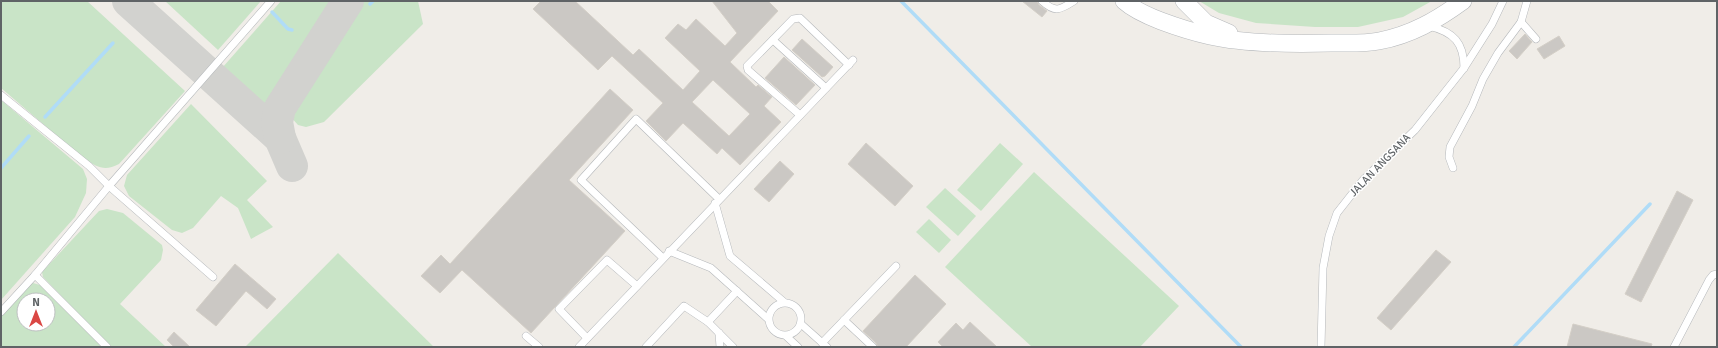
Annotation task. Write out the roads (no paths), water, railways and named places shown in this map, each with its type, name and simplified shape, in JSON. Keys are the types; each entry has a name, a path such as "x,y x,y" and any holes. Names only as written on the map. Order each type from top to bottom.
{"street":[{"path":"1124,1 1130,6 1154,18 1184,30 1212,37 1246,41 1305,44 1378,41 1402,35 1426,26 1463,1"},
{"path":"1184,1 1206,23 1246,41"}],"lane":[{"path":"1,312 35,275 109,186 271,1"},
{"path":"1042,1 1054,9 1062,8 1074,1"},
{"name":"JALAN ANGSANA","path":"1321,347 1323,268 1329,236 1337,213 1363,180 1415,130 1464,68 1492,24 1502,1"},
{"path":"1454,168 1448,157 1450,147 1498,53 1521,22 1527,1"},
{"path":"579,347 851,62 800,18 793,19 747,66 748,70 800,115"},
{"path":"1521,22 1536,39"},
{"path":"1426,26 1438,28 1458,41 1464,58 1464,68"},
{"path":"773,40 826,88"},
{"path":"1,95 81,160 213,277"},
{"path":"663,258 581,180 636,119 717,201 730,256 784,302 794,305 801,313 802,324 824,345 844,320 896,266"},
{"path":"669,251 711,268 768,319"},
{"path":"587,338 559,309 607,260 636,286"},
{"path":"1674,347 1709,280 1713,275 1717,274"},
{"path":"35,275 106,347"},
{"path":"708,322 737,291"},
{"path":"784,302 776,305 770,311 768,319 770,328 777,334 786,336 798,347"},
{"path":"646,347 684,306 708,322 733,347"},
{"path":"844,320 873,347"},
{"path":"786,336 796,332 802,324"},
{"path":"719,334 720,347"},
{"path":"526,336 539,347"}],"waterway":[{"path":"370,4 373,1"},
{"path":"901,1 1241,347"},
{"path":"272,12 288,29 292,30"},
{"path":"45,117 113,43"},
{"path":"1,168 29,136"},
{"path":"1514,347 1650,204"}]}
